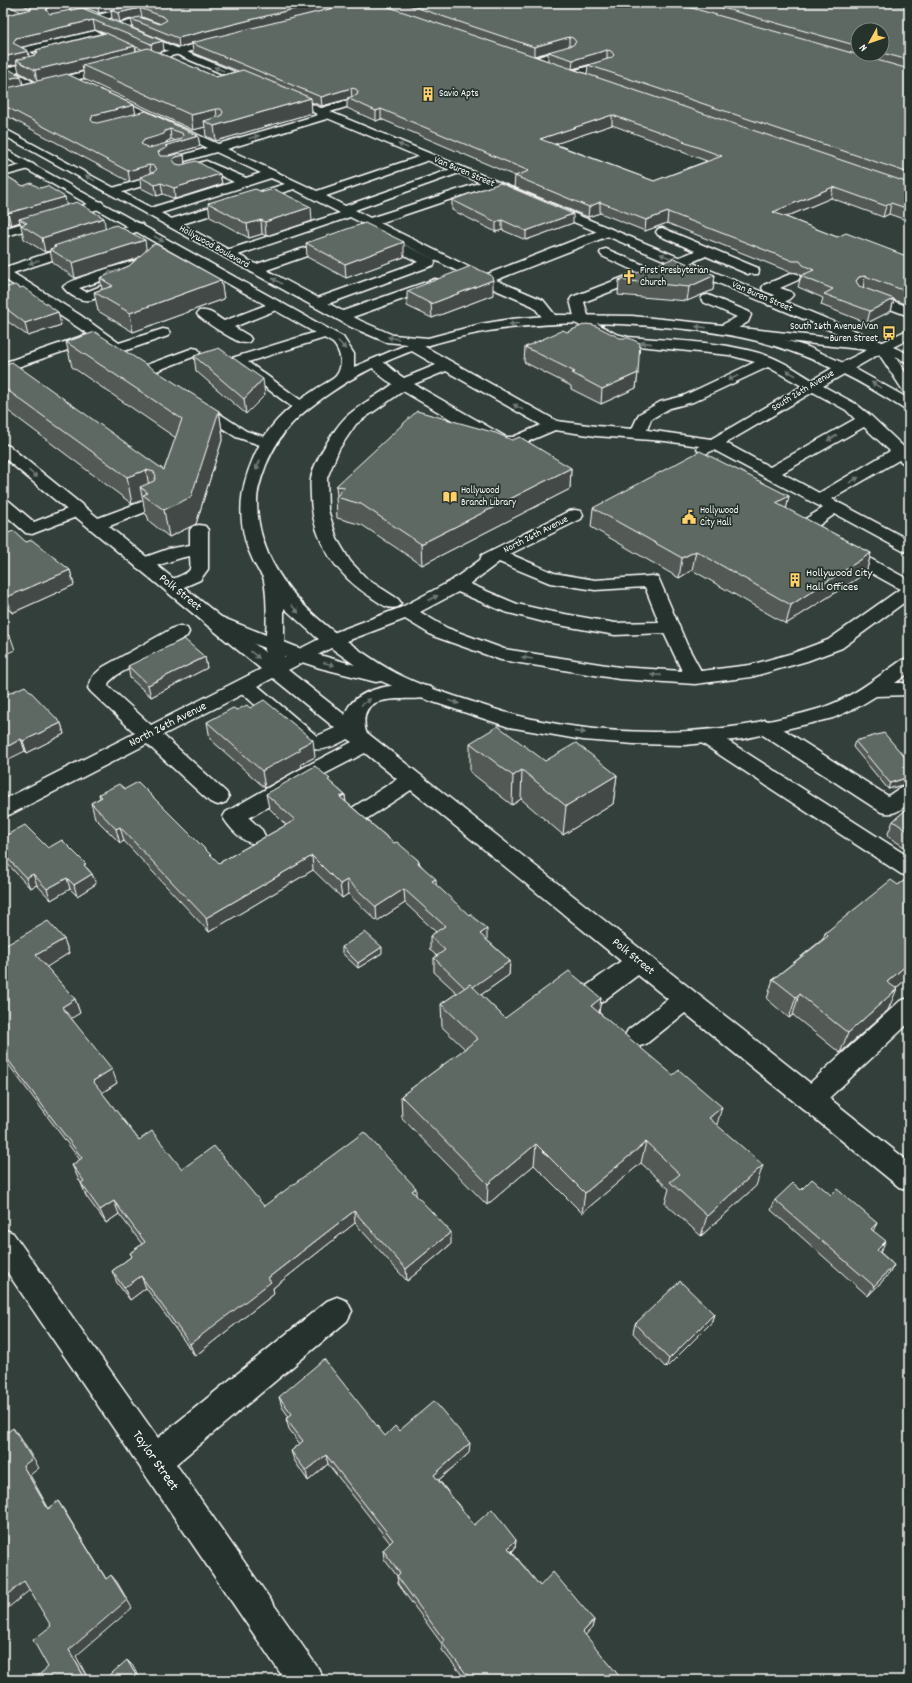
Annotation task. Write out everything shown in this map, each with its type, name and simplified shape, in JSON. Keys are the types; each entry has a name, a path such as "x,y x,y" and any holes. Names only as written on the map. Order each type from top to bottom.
{"main road":[{"name":"Van Buren Street","path":"65,4 83,8 100,19 118,27 909,359"},
{"path":"68,15 83,8"},
{"path":"84,24 131,10"},
{"path":"118,27 141,21 162,29"},
{"path":"27,59 21,51 95,34 165,64"},
{"path":"3,95 231,39"},
{"path":"36,87 6,71 27,59 110,40"},
{"path":"569,51 530,60 586,79"},
{"path":"572,74 607,64"},
{"path":"53,74 82,84"},
{"path":"229,84 244,80"},
{"path":"101,94 295,185 462,268 466,272 538,304 552,320"},
{"path":"167,163 324,114 352,102"},
{"path":"135,120 149,116"},
{"path":"144,128 164,123"},
{"path":"330,128 346,123"},
{"name":"Hollywood Boulevard","path":"3,131 371,332 391,339 432,341"},
{"path":"192,136 205,132"},
{"name":"Hollywood Boulevard","path":"3,151 338,340 346,348 349,358 342,379"},
{"path":"234,156 249,152"},
{"path":"315,196 428,157"},
{"path":"168,175 206,164 244,182"},
{"path":"3,173 29,166"},
{"path":"228,254 458,170"},
{"path":"150,212 271,174"},
{"path":"114,192 151,180"},
{"path":"370,222 489,183"},
{"path":"172,223 295,185"},
{"path":"3,233 98,205"},
{"path":"138,227 3,272 22,291 75,318 142,367 193,352"},
{"path":"317,303 429,262 367,231 360,233"},
{"path":"484,280 607,232"},
{"path":"662,232 753,271"},
{"path":"256,269 345,238"},
{"path":"157,258 127,280 86,297 75,292 70,287 83,281 179,250"},
{"path":"680,262 706,251"},
{"path":"580,319 577,300 648,272 606,253"},
{"path":"342,316 466,272"},
{"path":"773,302 786,295 769,288 793,277"},
{"path":"862,293 909,312"},
{"path":"708,299 744,316 743,319 727,330"},
{"path":"223,326 276,305"},
{"path":"204,314 244,339"},
{"path":"580,319 611,337 628,341 729,352 749,355 768,361 814,385 851,407 866,419 905,456 827,503 803,528 909,587"},
{"path":"398,682 365,663 314,627 298,613 273,583 258,551 252,525 249,501 254,475 276,431 301,407 342,379 415,347 467,332 500,326 552,320 580,319 634,320 882,347 909,389"},
{"path":"727,330 804,352 844,367 868,380 909,406"},
{"path":"117,349 162,333"},
{"path":"301,407 237,361 326,333"},
{"name":"South 26th Avenue","path":"699,453 844,367 909,333"},
{"path":"3,368 98,335"},
{"path":"415,347 445,366 553,425 596,431 638,433 715,444 909,547"},
{"path":"638,433 644,417 666,405 688,399 768,361"},
{"path":"376,363 391,377 492,437 504,442 516,441 553,425"},
{"path":"445,366 403,384 352,421 331,449 318,478 320,510 328,539 343,564 362,583 399,608 440,632 501,654 619,673 694,678 751,671 800,657 835,644 909,591"},
{"path":"181,394 241,434 269,443"},
{"path":"772,474 866,419"},
{"name":"Polk Street","path":"3,449 274,671 909,1178"},
{"path":"96,525 152,503"},
{"path":"3,505 32,529 78,510"},
{"name":"North 26th Avenue","path":"399,608 442,576 498,555 575,515"},
{"path":"171,586 194,576 199,569 200,530"},
{"path":"143,564 174,553 200,549"},
{"path":"498,555 550,578 595,585 652,581 678,645 694,678"},
{"name":"North 26th Avenue","path":"3,809 332,640 399,608 457,585 498,555"},
{"path":"273,583 276,615 274,671"},
{"path":"457,585 511,608 548,617 615,629 671,628"},
{"path":"214,622 302,656 326,664 398,682 507,720 557,730 614,736 672,738 707,736 765,727 832,712 873,690 909,664"},
{"path":"180,632 110,671 100,680 98,688 218,798"},
{"path":"245,685 312,742 319,743 357,736"},
{"path":"873,690 909,689"},
{"path":"357,736 354,720 356,711 362,704 375,696 392,692 424,692"},
{"path":"765,727 889,807 909,792"},
{"path":"254,836 234,818 304,776 357,736"},
{"path":"707,736 909,868"},
{"path":"360,813 412,780"},
{"path":"590,997 638,961"},
{"path":"637,1037 685,999"},
{"path":"810,1099 909,1008"},
{"name":"Taylor Street","path":"3,1242 306,1680"},
{"path":"155,1461 337,1311"}],"building":[{"path":"19,3 64,3 48,7 46,10 50,14 82,8 163,41 151,44 93,20 16,38 13,43 28,51 3,57 3,16 32,9"},
{"path":"134,3 318,3 178,38 131,19 139,17 160,24 167,20 164,17 140,8 118,13 110,10 133,5"},
{"path":"354,3 377,3 909,183 909,209 891,203 886,206 833,187 773,212 837,237 846,233 909,257 909,292 865,276 859,277 856,281 859,286 894,299 870,311 824,294 833,289 800,276 814,270 803,265 800,261 793,261 668,212 646,220 600,202 589,207 515,176 529,171 381,109 376,111 347,98 357,95 358,92 356,89 351,88 321,97 191,43","holes":["612,115 685,141 683,142 722,156 654,181 540,139"]},
{"path":"403,3 674,3 850,52 850,62 884,62 909,69 909,173 588,65 611,58 614,55 611,51 607,50 573,60 548,52 573,45 576,42 573,38 569,37 534,47"},
{"path":"705,3 880,3 909,6 909,60 890,55 890,22 850,22 850,44"},
{"path":"106,33 135,46 35,70 16,60 35,55 38,52 36,50"},
{"path":"148,48 216,77 243,70 311,98 214,126 204,121 221,116 223,112 221,109 191,115 82,65"},
{"path":"3,66 21,76 3,80"},
{"path":"67,74 134,105 93,115 91,120 93,122 97,123 146,111 198,136 165,146 168,147 158,152 160,156 169,156 180,153 184,155 176,157 173,160 176,164 181,165 196,161 220,174 174,188 161,183 155,185 140,177 154,172 157,169 154,166 149,165 128,171 3,105 3,89","holes":["170,129 182,133 183,136 181,139 149,148 141,144 144,140 164,134 165,131"]},
{"path":"3,174 23,186 31,183 40,188 47,186 65,197 8,213 3,210"},
{"path":"500,183 573,214 526,231 502,220 496,222 452,200"},
{"path":"255,189 263,192 274,189 311,207 265,222 261,220 247,224 208,203"},
{"path":"77,202 104,218 42,238 21,225 27,223 19,219"},
{"path":"365,223 404,242 345,264 306,243"},
{"path":"116,225 145,240 72,263 50,249 56,247 54,246"},
{"path":"156,244 221,280 130,313 94,292 113,286 100,278 129,266 152,245"},
{"path":"674,258 715,275 689,287 619,280"},
{"path":"471,266 491,275 493,280 431,304 407,291"},
{"path":"15,285 20,288 23,287 58,312 25,323 4,307 3,308 3,288"},
{"path":"586,324 594,325 620,338 629,338 640,343 638,373 602,389 572,373 575,372 525,347 563,330 567,332"},
{"path":"95,332 219,411 191,497 164,510 143,495 148,493 140,487 154,481 156,476 154,472 146,470 127,477 3,387 3,365 12,362 164,470 182,419 66,342"},
{"path":"219,348 263,379 244,399 194,356"},
{"name":"Hollywood Branch Library","path":"417,411 496,433 512,440 520,437 571,468 421,544 361,504 336,497 345,487 336,486"},
{"path":"700,451 789,496 776,503 871,553 791,605 696,551 682,558 593,508"},
{"path":"14,531 26,542 32,540 70,570 7,597 3,593 3,532 5,534"},
{"path":"3,629 11,638 3,642"},
{"path":"184,639 205,657 148,685 128,666"},
{"path":"25,686 61,723 23,741 21,739 3,749 3,696"},
{"path":"264,700 313,740 298,748 300,750 262,771 207,722 233,708 237,710 247,705 250,708"},
{"path":"498,726 545,761 576,743 617,775 566,806 522,770 513,776 470,743"},
{"path":"884,733 909,762 909,777 890,783 855,741"},
{"path":"315,766 345,795 340,797 394,843 397,842 419,861 418,863 436,879 432,881 469,915 470,914 487,929 480,934 510,961 473,987 470,984 465,988 434,958 445,950 430,936 445,926 404,889 376,907 347,880 340,884 312,856 206,918 120,827 116,829 91,803 102,797 99,794 119,784 125,789 138,782 219,863 295,820 266,794"},
{"path":"909,807 909,832 893,821"},
{"path":"25,825 48,848 62,840 86,864 84,865 92,874 74,885 67,878 47,889 33,874 26,878 3,853 3,837"},
{"path":"909,877 909,963 887,982 897,989 848,1033 799,994 796,997 773,979 828,936 825,933 891,880 898,885"},
{"path":"48,921 64,939 36,955 75,999 62,1007 112,1069 93,1081 139,1140 152,1131 182,1169 214,1146 264,1206 364,1132 416,1188 412,1191 451,1232 406,1269 354,1211 268,1278 271,1282 190,1344 141,1276 124,1288 112,1271 132,1256 130,1253 145,1242 114,1201 100,1210 81,1183 84,1181 72,1165 82,1158 3,1053 3,947"},
{"path":"365,932 382,947 358,963 342,947"},
{"path":"569,971 601,998 591,1006 673,1075 679,1070 722,1107 709,1118 763,1165 707,1216 670,1182 680,1174 646,1142 585,1193 536,1144 488,1184 401,1096 478,1039 441,1004 470,984 505,1018"},
{"path":"812,1179 831,1195 837,1189 877,1223 871,1229 886,1241 877,1250 894,1265 874,1286 775,1200 793,1183 801,1190"},
{"path":"680,1281 714,1314 669,1359 635,1324"},
{"path":"324,1359 385,1436 395,1426 399,1431 434,1401 470,1443 434,1475 474,1525 492,1509 516,1540 508,1548 540,1586 553,1572 594,1620 583,1632 620,1677 618,1680 471,1680 442,1643 444,1640 397,1576 400,1573 383,1550 393,1540 326,1455 306,1471 291,1451 303,1441 286,1419 292,1414 279,1397"},
{"path":"13,1428 32,1459 23,1466 48,1509 58,1501 106,1579 111,1575 127,1600 69,1650 86,1680 33,1680 48,1667 33,1640 51,1626 24,1581 3,1599 3,1432 5,1434"},
{"path":"127,1660 139,1680 104,1680"}],"place":[{"name":"Savio Apts","path":"428,94"},
{"name":"First Presbyterian Church","path":"629,277"},
{"name":"South 26th Avenue/Van Buren Street","path":"889,333"},
{"name":"Hollywood Branch Library","path":"450,497"},
{"name":"Hollywood City Hall","path":"689,517"},
{"name":"Hollywood City Hall Offices","path":"795,580"}]}
